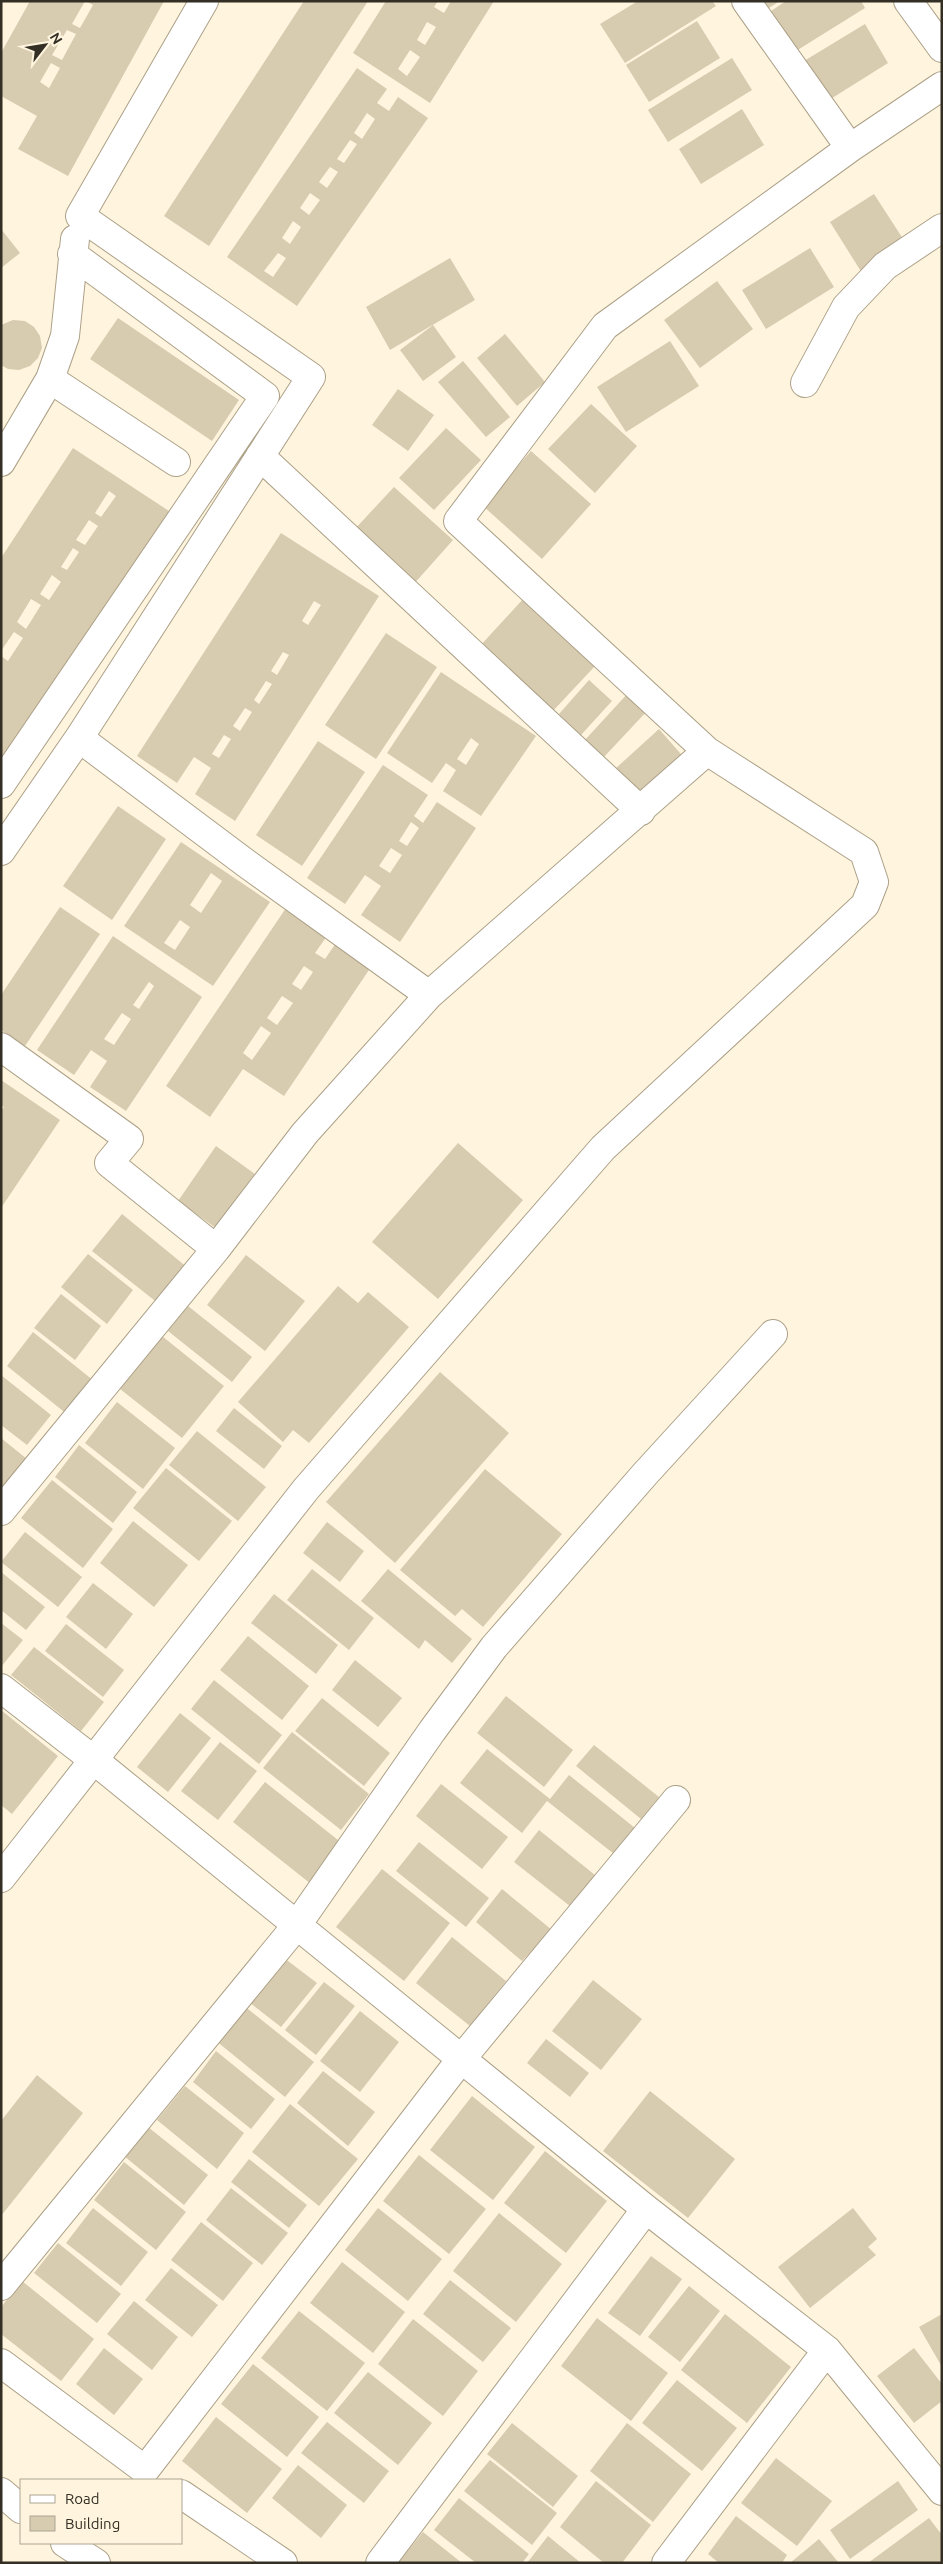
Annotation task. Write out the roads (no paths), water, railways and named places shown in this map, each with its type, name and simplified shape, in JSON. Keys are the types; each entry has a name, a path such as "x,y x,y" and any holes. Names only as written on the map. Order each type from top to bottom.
{"street":[{"path":"1,462 50,379 66,336 72,254 80,216 204,1"},
{"path":"746,1 850,148"},
{"path":"908,1 942,48"},
{"path":"1,1878 95,1761 306,1489 603,1148 865,905 874,882 864,852 707,751 458,521 605,326 850,148 942,86"},
{"path":"1,851 79,738 311,377 80,216"},
{"path":"805,383 846,307 885,266 942,228"},
{"path":"1,784 265,396 72,254"},
{"path":"50,379 176,462"},
{"path":"260,456 641,811"},
{"path":"79,738 247,864 429,995"},
{"path":"1,1511 216,1249 305,1134 429,995 641,811 707,751"},
{"path":"1,1047 129,1139 109,1163 216,1249"},
{"path":"1,2286 297,1925 432,1731 494,1647 645,1474 772,1334"},
{"path":"1,1688 95,1761 646,2209 827,2350 942,2492"},
{"path":"1,2363 153,2475 462,2058 676,1800"},
{"path":"380,2563 646,2209"},
{"path":"666,2563 827,2350"},
{"path":"1,2492 20,2507"},
{"path":"182,2495 283,2563"},
{"path":"66,2544 96,2563"}]}
